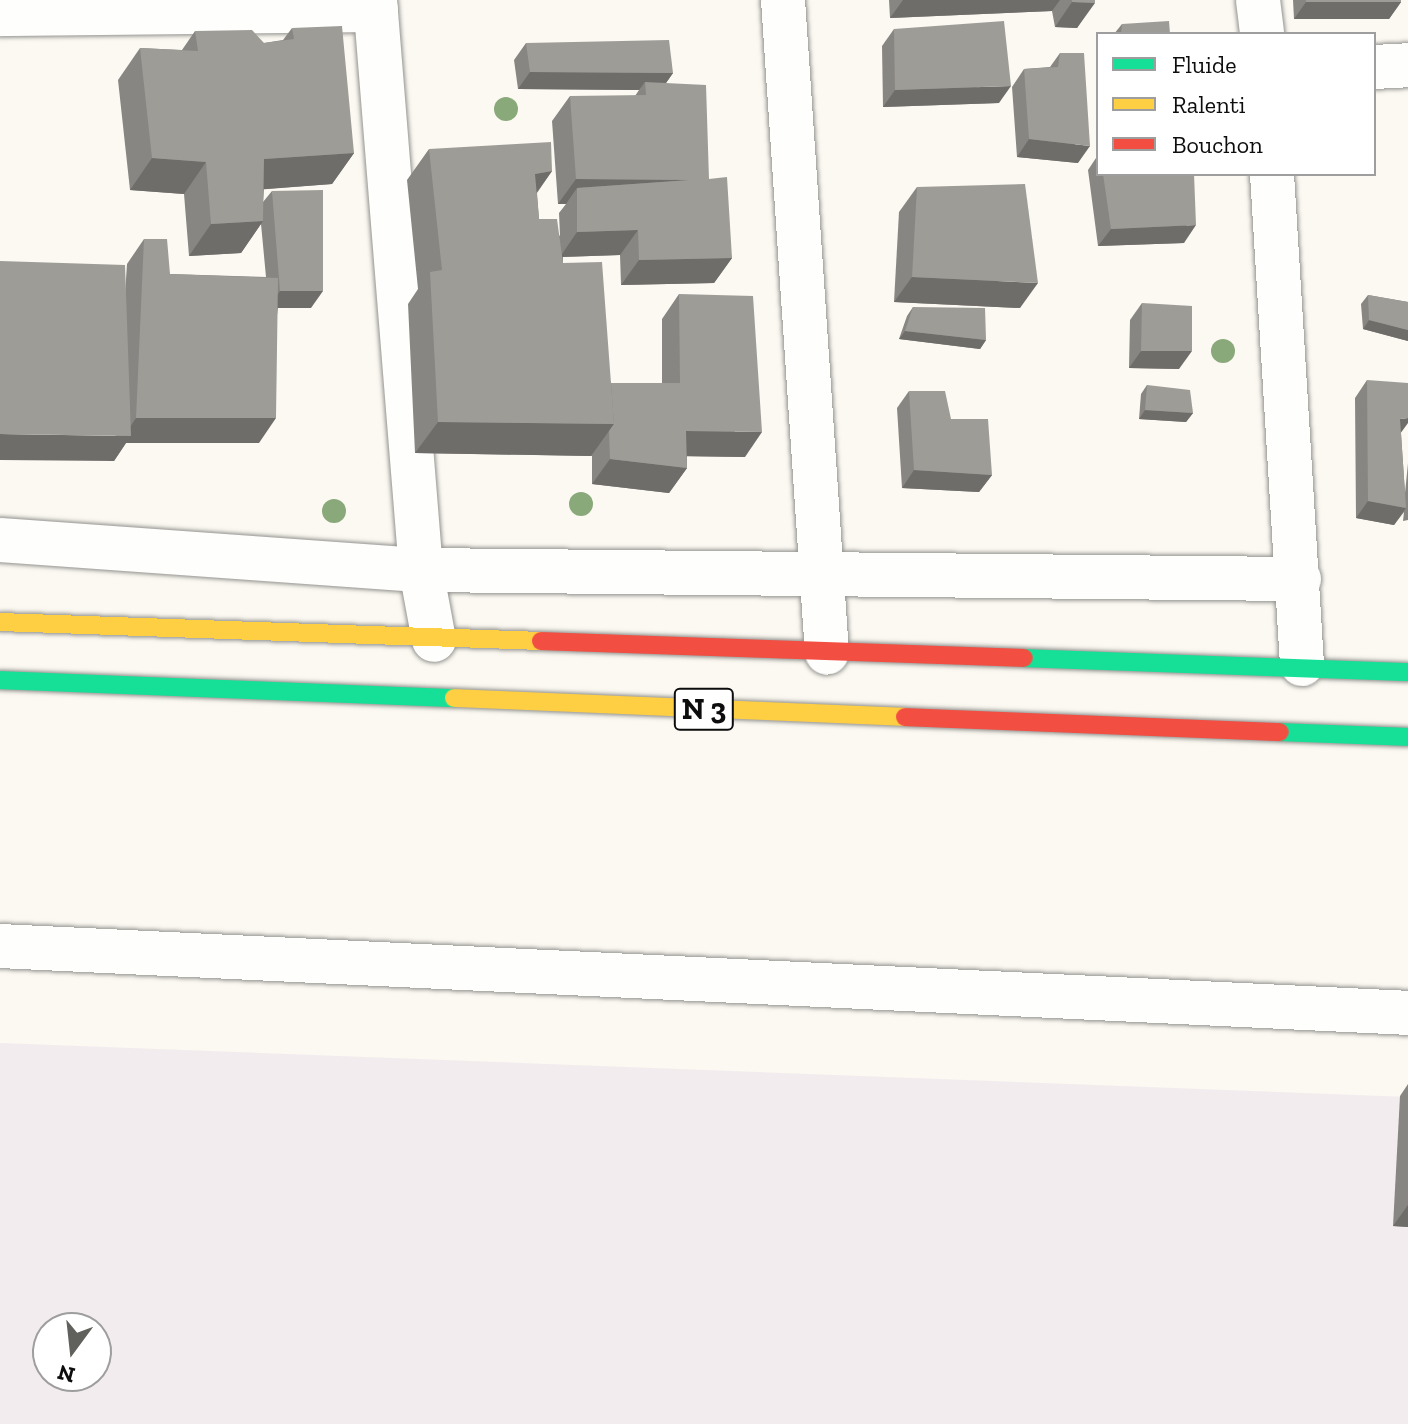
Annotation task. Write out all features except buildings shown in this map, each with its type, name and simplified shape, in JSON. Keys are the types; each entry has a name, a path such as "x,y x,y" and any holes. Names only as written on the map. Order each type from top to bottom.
{"main road":[{"name":"N 3","path":"0,622 827,653 1302,664 1408,672"},
{"name":"N 3","path":"0,680 1408,737"}],"street":[{"path":"783,0 827,653"},
{"path":"1258,0 1262,32"},
{"path":"0,14 375,5 421,570 434,640"},
{"path":"1376,67 1408,65"},
{"path":"1272,176 1302,664"},
{"path":"0,540 421,570 822,580 1299,579"},
{"path":"0,946 1408,1013"}],"shaded area":[{"path":"0,1043 1408,1097 1408,1424 0,1424"}],"traffic: fast":[{"path":"1024,658 1408,672"},
{"path":"0,680 454,698"},
{"path":"1280,732 1408,737"}],"traffic: slow":[{"path":"0,622 541,641"},
{"path":"454,698 905,717"}],"traffic: jam":[{"path":"541,641 1024,658"},
{"path":"905,717 1280,732"}]}
